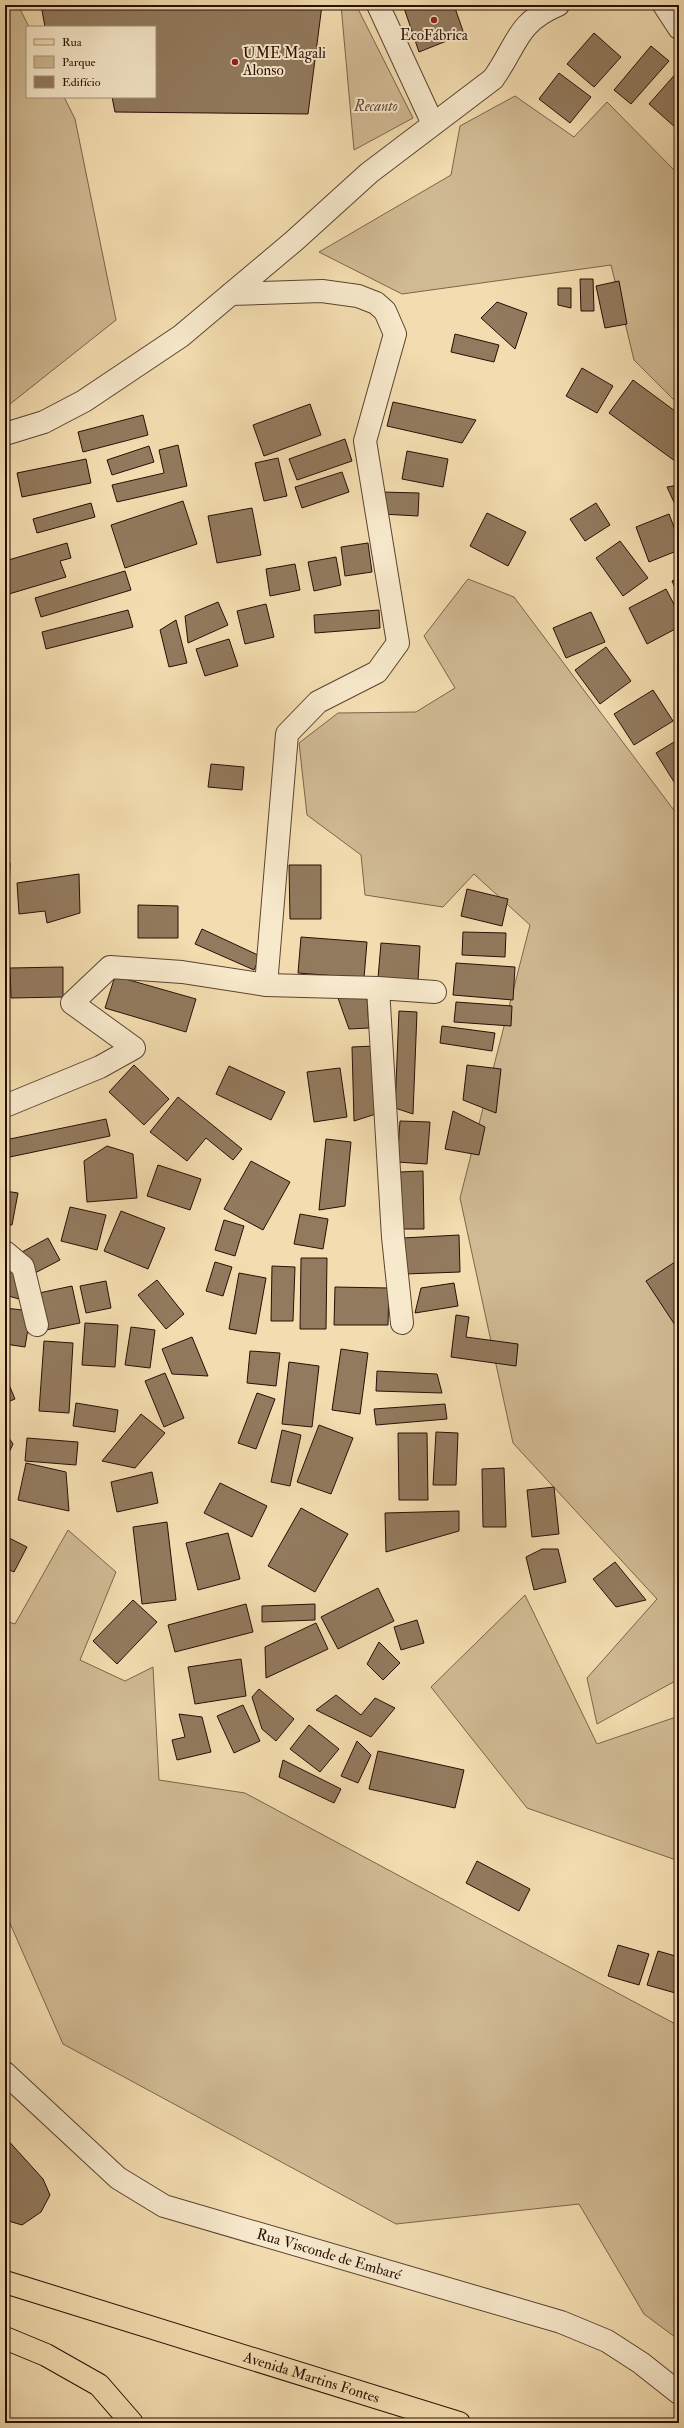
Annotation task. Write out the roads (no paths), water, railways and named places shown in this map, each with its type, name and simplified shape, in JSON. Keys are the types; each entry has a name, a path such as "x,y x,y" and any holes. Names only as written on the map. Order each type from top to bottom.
{"main road":[{"name":"Avenida Martins Fontes","path":"5,2282 459,2423"},
{"path":"5,2338 46,2355 99,2385 132,2423"}],"street":[{"path":"378,5 433,124"},
{"path":"5,434 44,422 84,401 181,336 294,241 369,173 493,79 507,60 522,30 542,12 558,5"},
{"path":"664,5 679,28"},
{"path":"231,294 322,291 358,296 376,304 385,311 395,334 365,441 398,643 377,672 318,702 287,734 266,985"},
{"path":"5,1106 100,1067 134,1048 72,1002 110,967 182,972 266,985 378,988 435,992"},
{"path":"378,988 393,1236 402,1323"},
{"path":"5,1252 23,1267 37,1325"},
{"name":"Rua Visconde de Embaré","path":"5,2073 118,2178 164,2206 561,2322 607,2341 642,2363 679,2393"}],"place":[{"name":"EcoFábrica","path":"434,20"},
{"name":"UME Magali Alonso","path":"235,62"}],"park label":[{"name":"Recanto","path":"376,106"}]}
